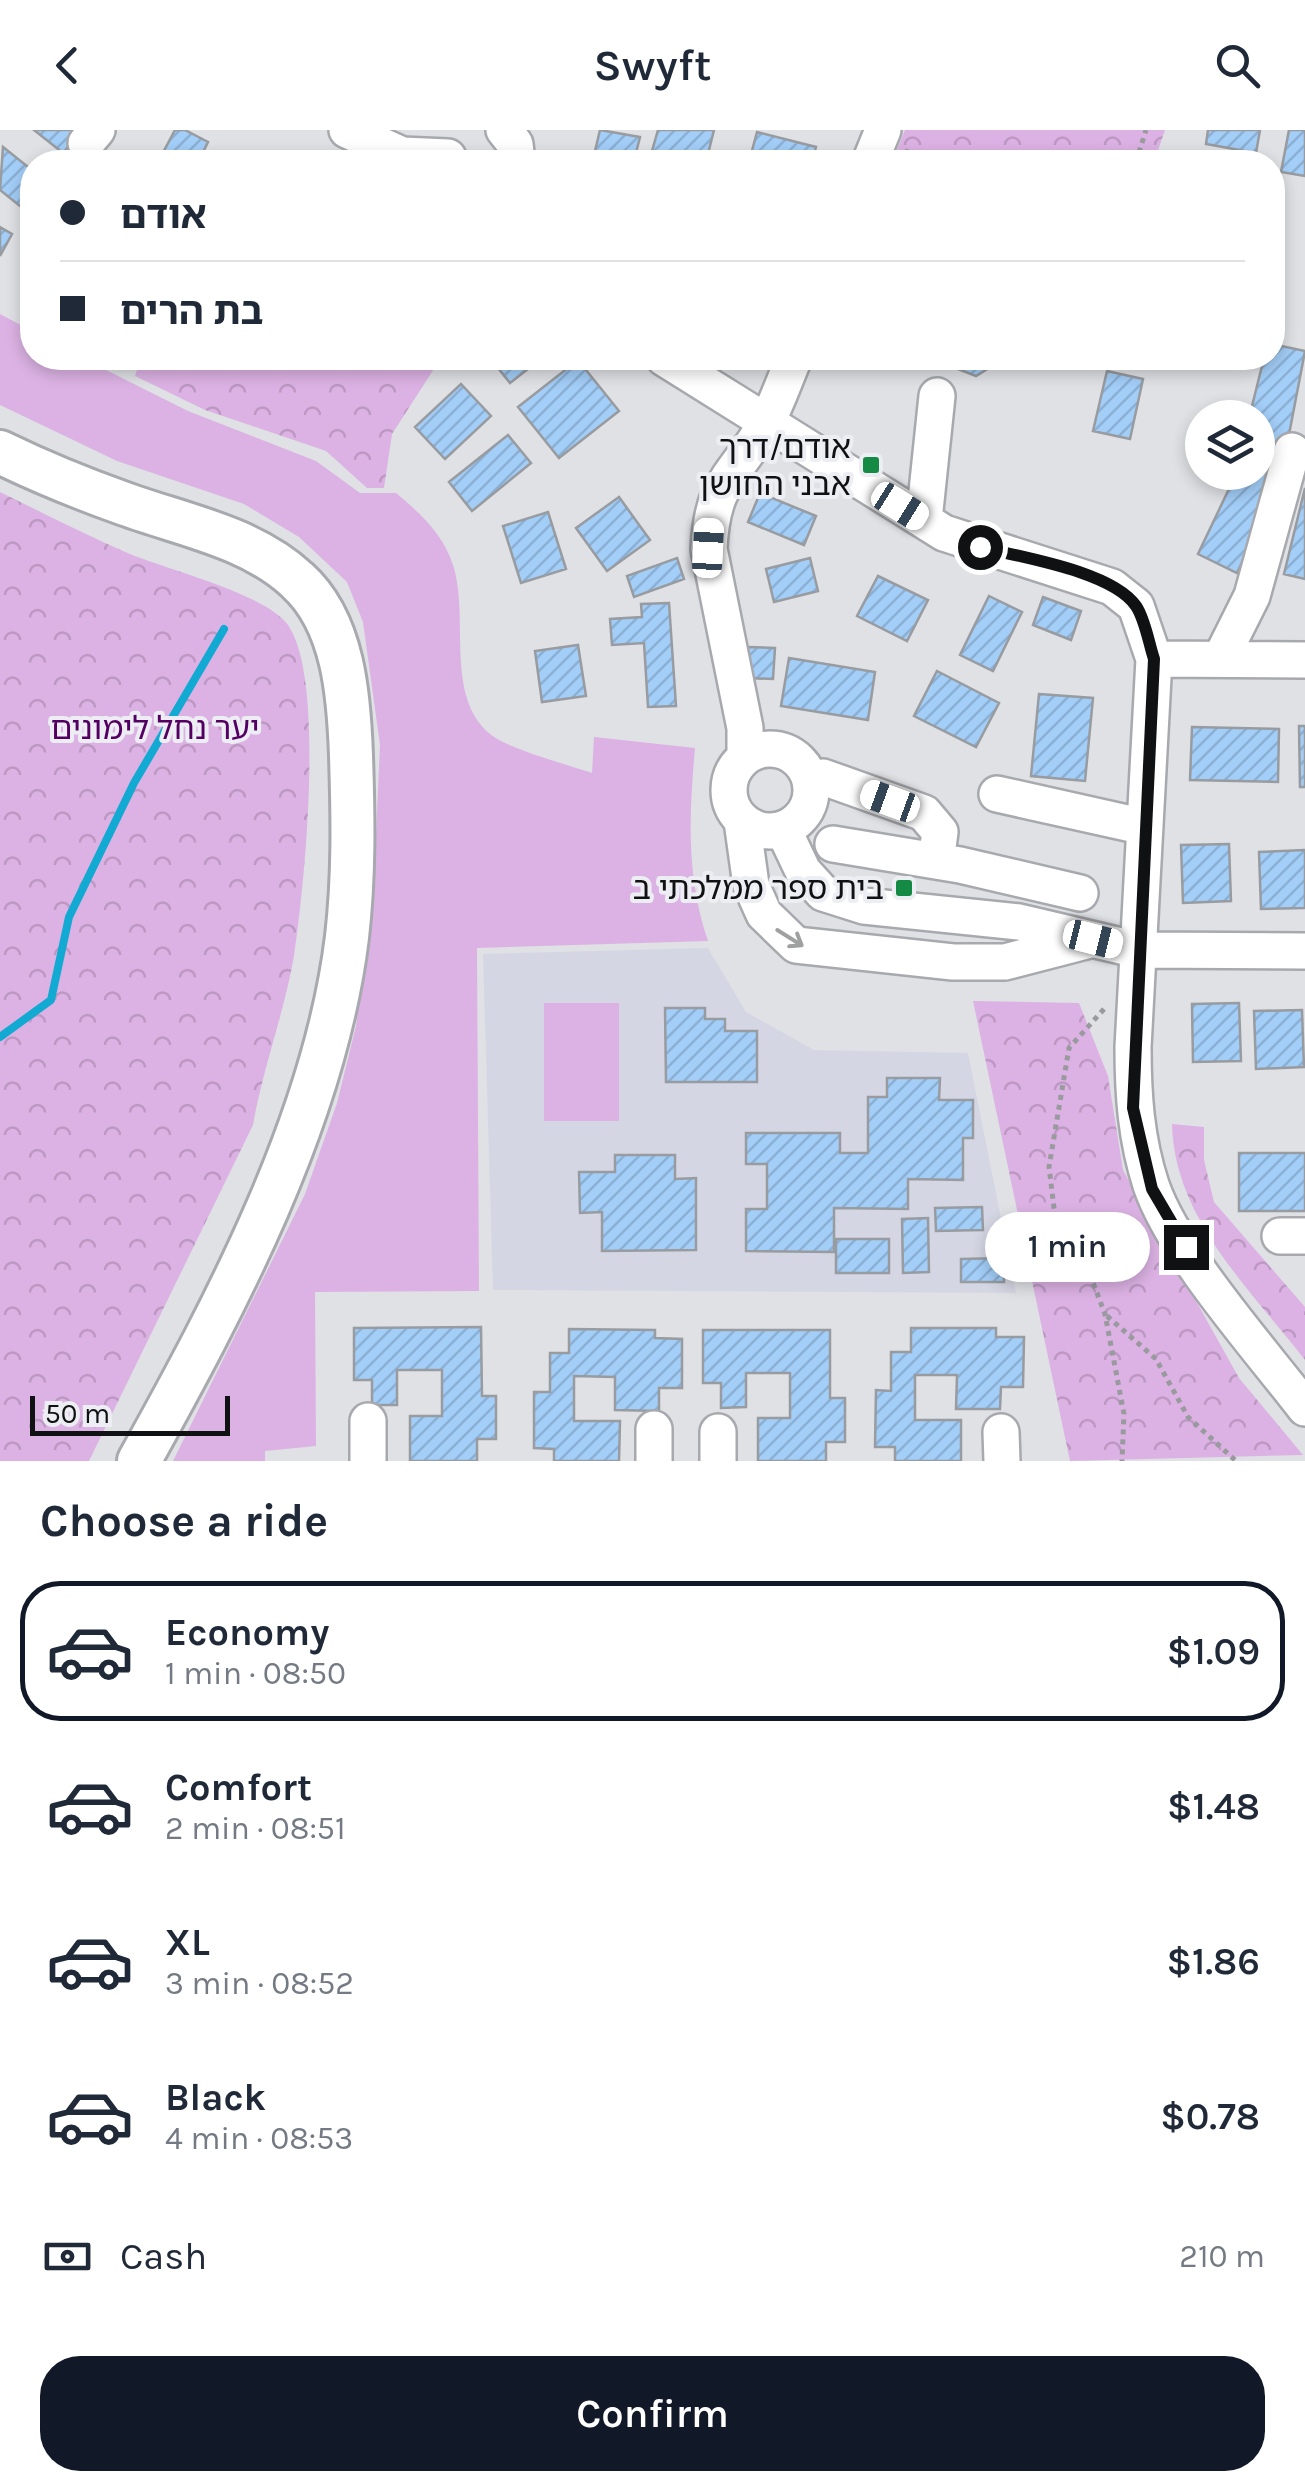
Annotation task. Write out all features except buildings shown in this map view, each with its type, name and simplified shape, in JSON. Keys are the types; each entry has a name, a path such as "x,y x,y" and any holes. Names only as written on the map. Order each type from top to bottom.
{"main road":[{"path":"0,452 57,478 262,554 298,580 322,611 340,658 350,721 355,852 346,940 332,1018 306,1106 274,1186 181,1386 140,1461"}],"street":[{"path":"347,130 393,150"},
{"path":"683,370 924,520 980,547 1082,574 1112,587 1136,606 1154,659 1133,1108 1152,1189 1218,1296 1305,1408"},
{"path":"745,757 744,728 708,548 710,526 722,483 766,424 789,370"},
{"path":"924,520 937,396"},
{"path":"1222,658 1252,596 1292,451"},
{"path":"1154,659 1305,660"},
{"path":"742,822 754,829 783,830 802,817 809,804 810,781 804,767 786,752 758,750 735,767 728,789 730,803 742,822 751,885 764,914 796,945 953,962 1005,962 1093,939"},
{"path":"810,781 824,777 924,813 940,832 936,860"},
{"path":"997,794 1145,827"},
{"path":"783,830 802,871 824,893 864,906 1020,922 1093,939 1138,960 1305,951"},
{"path":"833,844 936,860 1080,893"},
{"path":"368,1421 368,1461"}],"path":[{"path":"1122,1461 1124,1414 1105,1314 1092,1280 1056,1216 1049,1167 1069,1048 1138,960"},
{"path":"1105,1314 1156,1359 1188,1417 1236,1461"}],"shaded area":[{"path":"708,948 746,1012 814,1050 968,1053 1016,1293 493,1290 483,954"}],"green space":[{"path":"905,130 1165,130 1158,150 897,150"},
{"path":"0,314 20,325 20,370 106,370 188,411 316,461 360,493 396,493 430,525 449,554 458,586 467,699 490,734 524,751 592,773 594,737 695,748 691,846 696,893 708,941 477,948 479,1291 315,1292 316,1446 265,1451 265,1461 173,1461 305,1194 337,1103 356,1026 374,879 380,745 363,622 347,582 299,537 244,504 117,461 0,405"},
{"path":"137,370 433,370 392,434 384,488 367,488 326,451 205,410 135,376"},
{"name":"יער נחל לימונים","path":"0,492 123,551 236,592 276,613 288,625 300,652 306,690 309,786 298,925 290,977 253,1125 89,1461 0,1461"},
{"path":"973,1001 1079,1003 1108,1076 1123,1170 1239,1378 1303,1455 1070,1461"},
{"path":"544,1003 619,1003 619,1121 544,1121"},
{"path":"1172,1124 1204,1127 1204,1160 1214,1202 1305,1307 1305,1360 1239,1279 1200,1221 1176,1158"}],"waterway":[{"path":"0,1037 51,1000 69,917 134,783 224,629"}],"place":[{"name":"אודם/דרך אבני החושן","path":"871,465"},
{"name":"בית ספר ממלכתי ב","path":"904,888"}],"route":[{"path":"980,547 1082,574 1112,587 1136,606 1154,659 1133,1108 1152,1189 1186,1247"}]}
